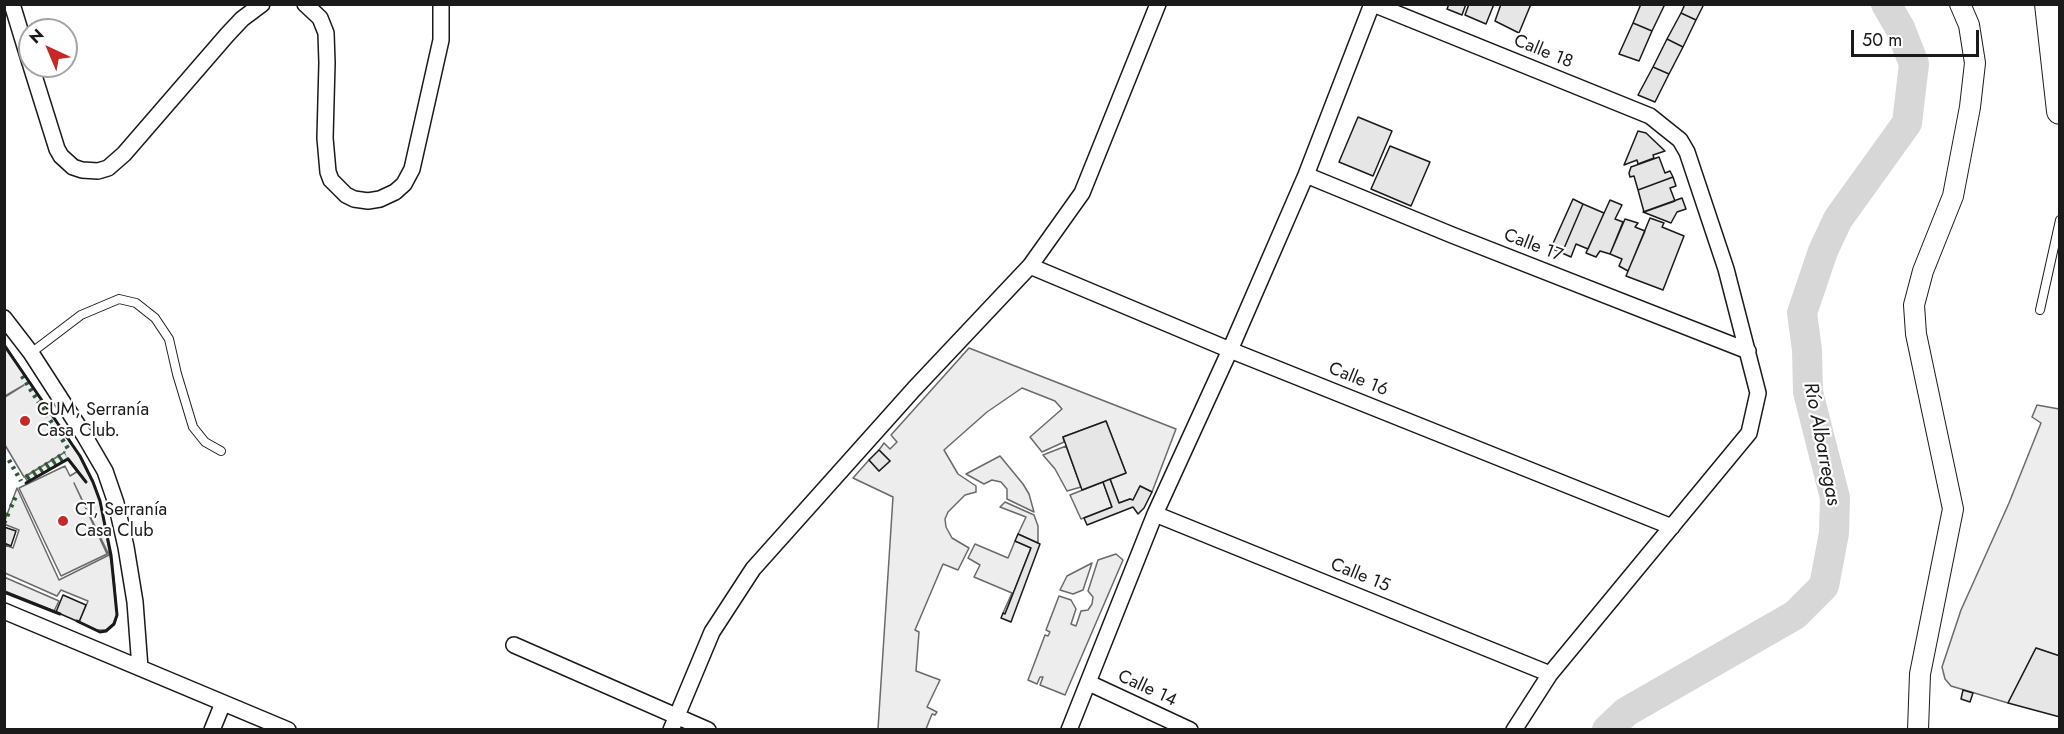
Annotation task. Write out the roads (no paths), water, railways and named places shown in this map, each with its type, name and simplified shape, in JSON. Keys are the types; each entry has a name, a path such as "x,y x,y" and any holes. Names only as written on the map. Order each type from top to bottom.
{"highway":[{"path":"2048,4 2060,111"}],"street":[{"path":"12,4 18,24"},
{"path":"34,78 61,156 73,167 82,170 98,171 108,168 124,154 242,19 262,4"},
{"path":"305,4 320,18 326,33 325,138 328,172 331,180 346,195 368,201 380,199 395,192 404,184 412,169 441,40 441,4"},
{"path":"673,723 712,632 753,569 914,389 1030,266 1082,193 1158,4"},
{"path":"1069,729 1155,514 1306,175 1372,4"},
{"name":"Calle 18","path":"1372,4 1650,116 1680,140 1687,152 1726,269 1748,351"},
{"path":"1918,729 1920,674 1953,510 1916,334 1914,305 1923,271 1953,195 1970,107 1974,63 1969,25 1960,4"},
{"name":"Calle 17","path":"1306,175 1748,351"},
{"name":"Calle 16","path":"1030,266 1230,350 1672,527"},
{"path":"4,318 31,353 105,471 116,502 126,547 135,602 141,668"},
{"path":"1514,729 1550,674 1749,433 1758,393 1748,351"},
{"name":"Calle 15","path":"1155,514 1550,674"},
{"path":"4,611 288,729"},
{"path":"514,645 673,723 708,729"},
{"name":"Calle 14","path":"1089,683 1190,729"},
{"path":"212,729 223,703"}],"lane":[{"path":"2040,310 2060,220"},
{"path":"31,353 81,315 119,299 136,303 155,318 169,339 193,427 206,442 221,451"}],"waterway":[{"name":"Río Albarregas","path":"1607,730 1626,712 1795,615 1824,586 1834,533 1835,498 1808,392 1807,350 1802,313 1823,251 1838,219 1907,123 1914,64 1900,28 1886,4"}],"place":[{"name":"CUM, Serranía Casa Club.","path":"25,421"},
{"name":"CT, Serranía Casa Club","path":"63,521"}]}
